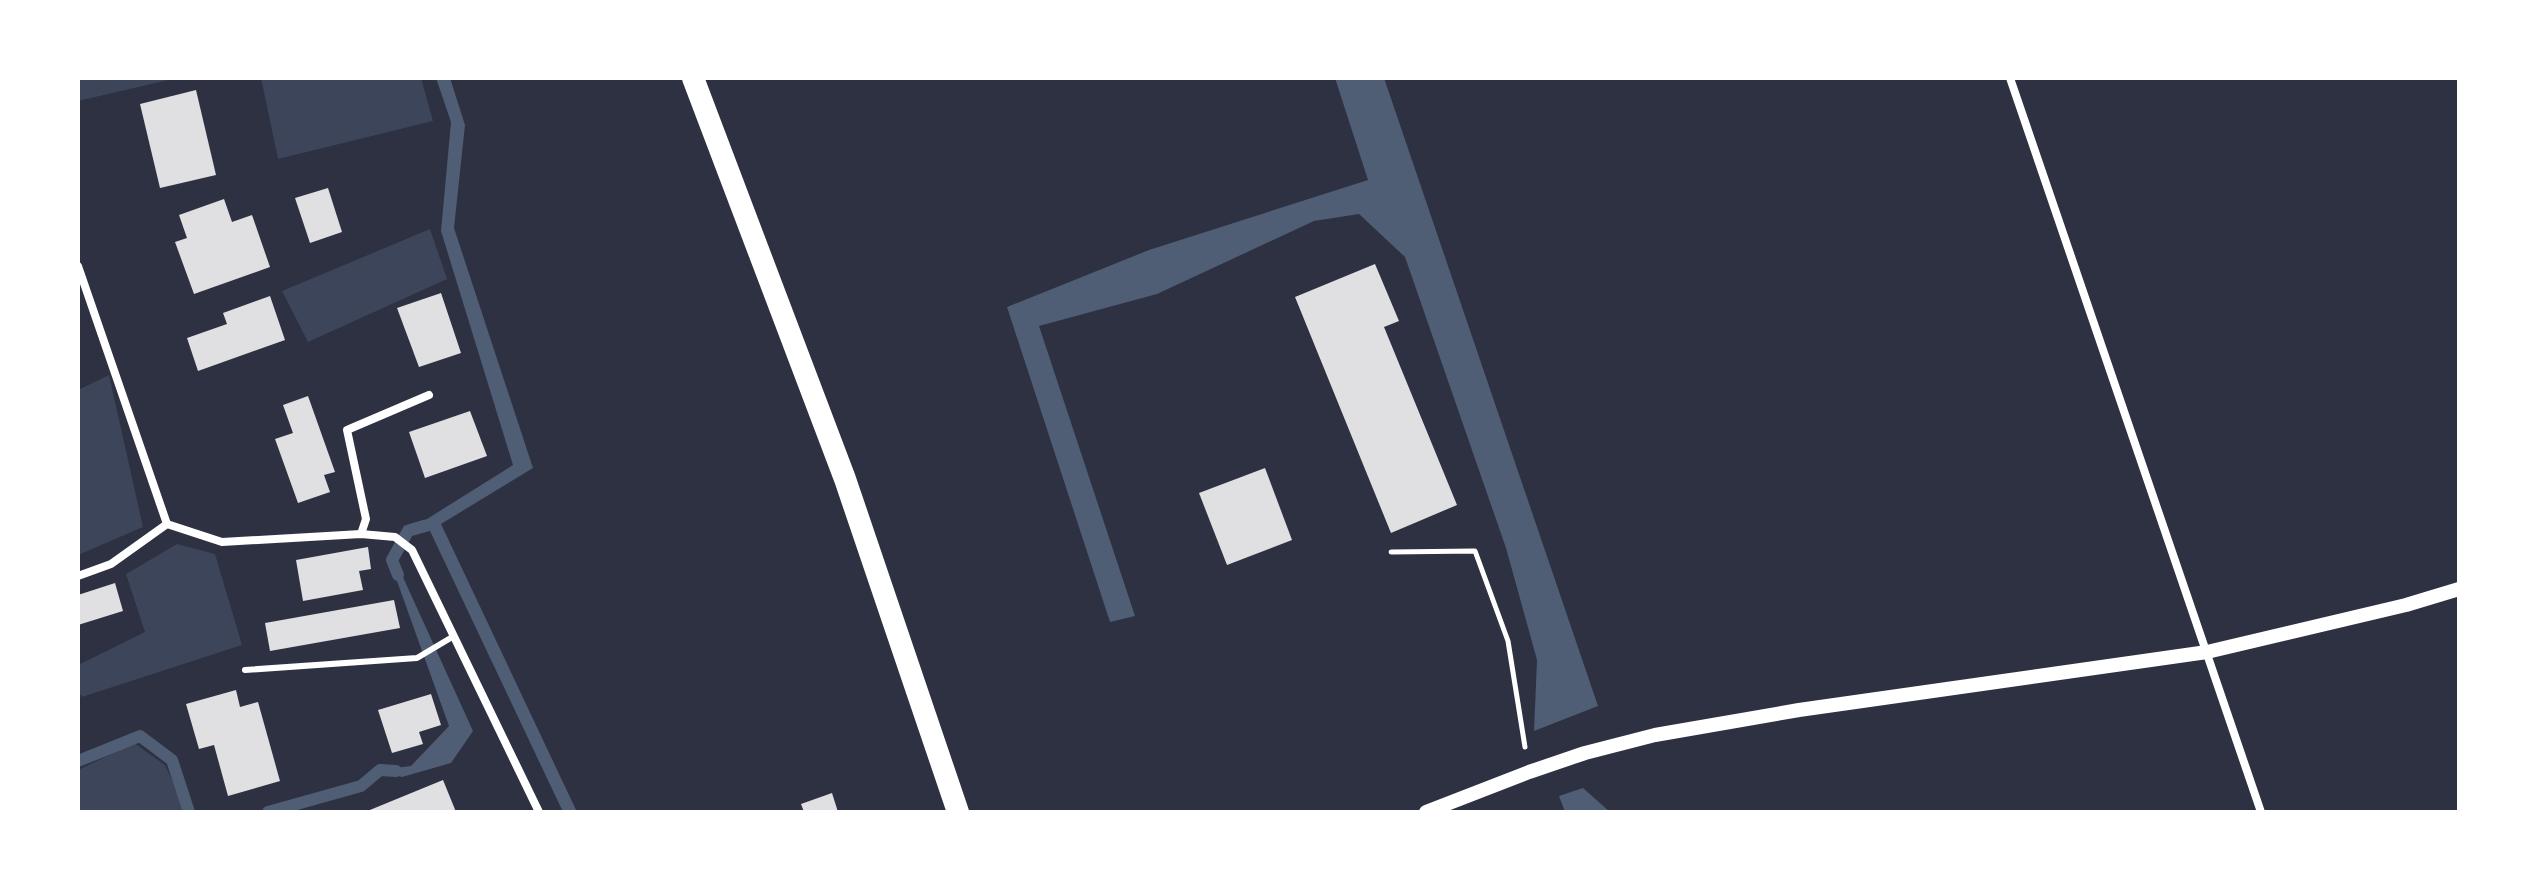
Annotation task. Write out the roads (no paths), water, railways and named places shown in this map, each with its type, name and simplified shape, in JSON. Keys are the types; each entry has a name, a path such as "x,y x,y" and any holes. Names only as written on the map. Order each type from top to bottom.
{"highway":[{"path":"693,78 845,479 958,812"}],"street":[{"path":"2010,78 2261,812"},
{"path":"78,266 167,524"},
{"path":"361,534 366,519 347,430 429,395"},
{"path":"167,524 222,542 361,534 395,537 412,550 539,812"},
{"path":"78,576 111,564 167,524"},
{"path":"1426,812 1585,753 1655,735 1799,710 2207,652 2406,605 2459,589"}],"lane":[{"path":"245,670 417,658 454,636"}],"waterway":[{"path":"398,575 392,560 408,531 424,526"},
{"path":"78,761 140,736 172,760 189,812"},
{"path":"268,812 361,786 380,770 396,771"}]}
